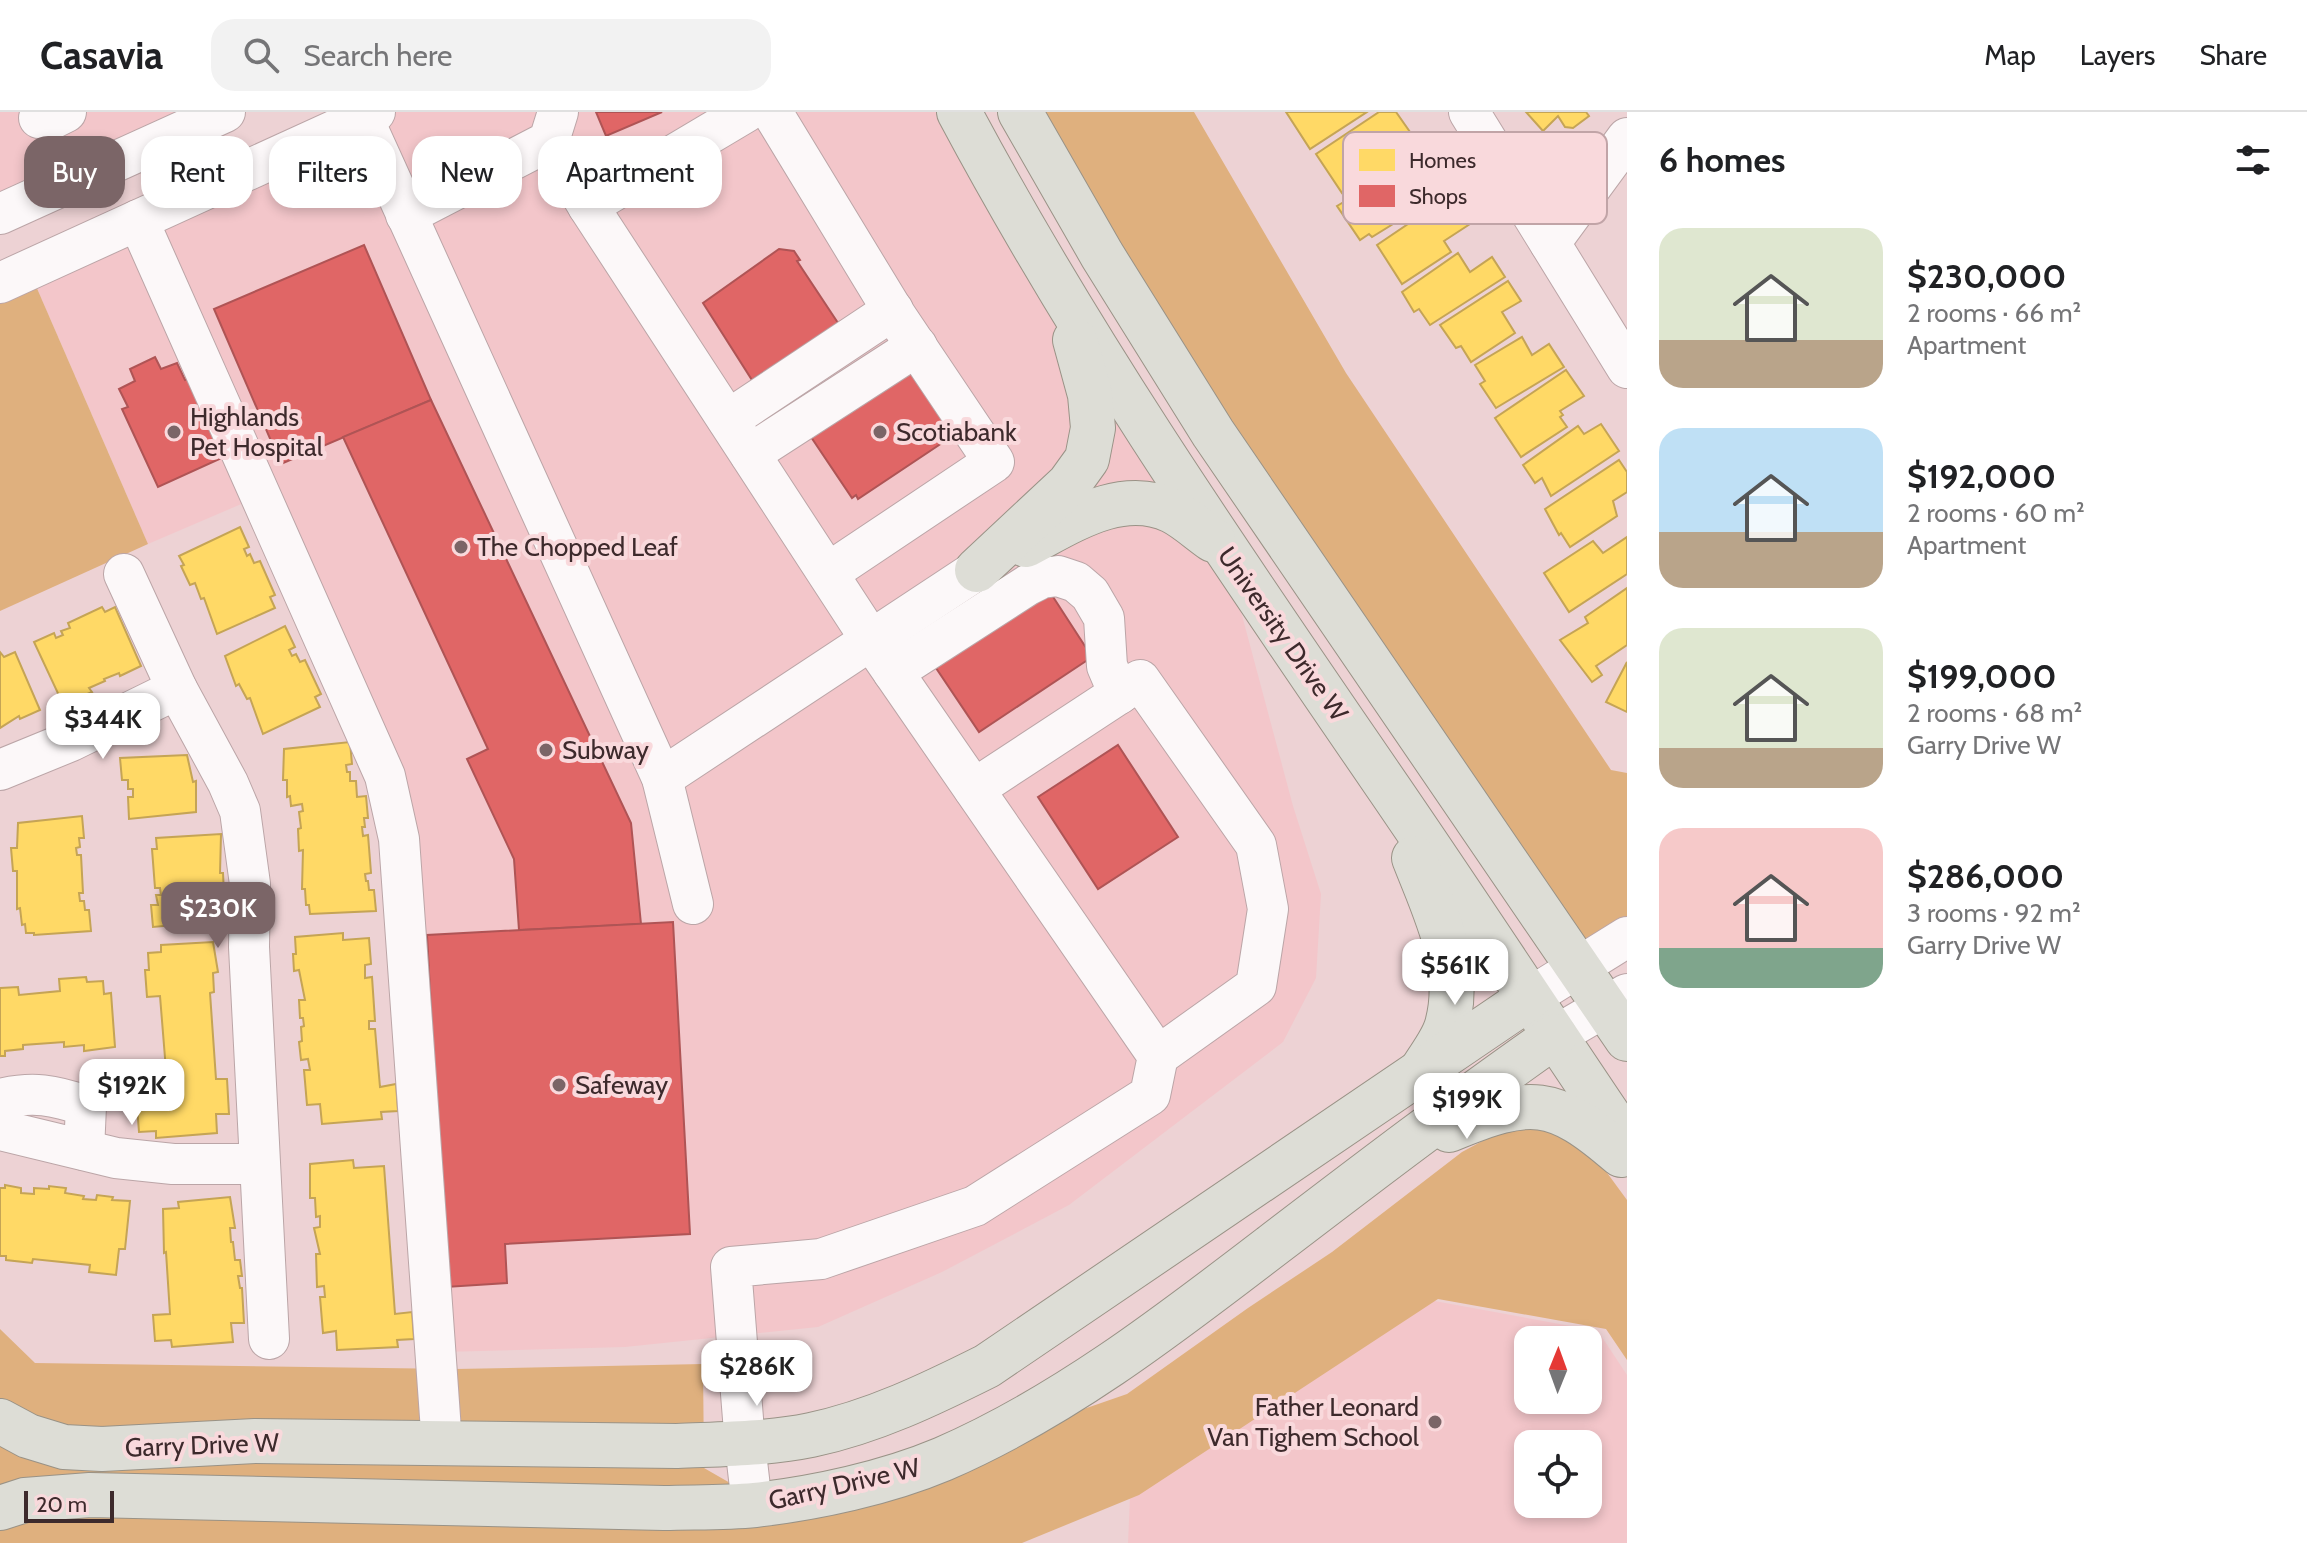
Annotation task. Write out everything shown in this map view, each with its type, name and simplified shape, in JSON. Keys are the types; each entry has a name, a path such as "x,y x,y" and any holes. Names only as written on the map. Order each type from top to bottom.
{"main road":[{"name":"University Drive W","path":"959,112 1061,291 1144,425 1627,1143"},
{"name":"University Drive W","path":"1020,112 1095,242 1213,433 1579,969 1620,1014"},
{"path":"977,570 1069,484 1087,459 1093,428 1090,395 1061,291"},
{"path":"977,570 1088,513 1114,504 1137,503 1171,511 1224,548"},
{"path":"1382,778 1445,936 1451,966 1452,995 1446,1028 1420,1073"},
{"name":"Garry Drive W","path":"0,1421 28,1436 64,1447 102,1449 255,1441 647,1446 745,1444 811,1435 867,1419 922,1398 987,1366 1529,998"},
{"name":"Garry Drive W","path":"0,1508 25,1500 90,1495 664,1508 752,1505 819,1495 882,1478 940,1460 1006,1429 1092,1376 1216,1290 1453,1108 1555,1036"},
{"path":"1341,1195 1448,1130 1495,1111 1535,1106 1563,1112 1598,1135 1627,1161"}],"street":[{"path":"1,210 225,112"},
{"path":"772,112 893,310 994,462 828,573"},
{"path":"1469,112 1481,132"},
{"path":"0,283 365,114 406,215 662,778 693,904"},
{"path":"699,136 728,118"},
{"path":"406,215 554,127"},
{"path":"1607,165 1627,138"},
{"path":"589,208 882,656 1158,1056"},
{"path":"138,220 385,776 399,839 442,1445"},
{"path":"1538,224 1627,368"},
{"path":"1550,243 1564,224"},
{"path":"728,420 893,310"},
{"path":"750,454 917,346"},
{"path":"882,656 977,570"},
{"path":"124,574 177,689 240,811 250,884 249,947 269,1339"},
{"path":"662,778 882,656 1042,578 1058,576 1076,582 1090,594 1104,618 1107,666 1119,694"},
{"path":"752,1505 731,1267 821,1259 975,1206 1150,1095 1158,1056 1256,986 1268,909 1256,845 1140,680 974,789"},
{"path":"0,770 71,741 177,689"},
{"path":"1529,998 1627,937"},
{"path":"1555,1036 1620,1014"},
{"path":"0,1099 25,1093 61,1097 86,1106 84,1150"},
{"path":"0,1130 116,1158 173,1164 259,1164"}],"shaded area":[{"path":"0,112 225,112 172,136 141,136 141,150 125,157 125,136 24,136 24,203 0,214"},
{"path":"358,112 959,112 1224,548 1293,806 1321,894 1316,978 1283,1042 1069,1205 942,1272 818,1327 625,1347 442,1352 399,839 260,496 148,544 29,270 158,208 253,208 253,162 269,155 269,208 396,208 396,136 308,136"},
{"path":"1020,112 1194,112 1346,373 1611,770 1627,773 1627,937 1582,968"},
{"path":"29,270 148,544 0,611 0,283"},
{"path":"1539,1126 1594,1155 1627,1200 1627,1360 1602,1326 1438,1299 1139,1495 1022,1543 0,1543 0,1329 35,1363 455,1369 703,1364 704,1468 758,1499 943,1458 1127,1394 1332,1252 1462,1152 1503,1130"},
{"name":"Father Leonard Van Tighem School","path":"1429,1300 1571,1326 1514,1326 1514,1414 1602,1414 1602,1337 1627,1375 1627,1543 1128,1543 1130,1497"}],"building: Homes":[{"path":"1286,112 1367,112 1310,149"},
{"path":"1379,112 1396,112 1410,132 1349,132"},
{"path":"1526,112 1586,112 1589,116 1573,128 1565,127 1558,116 1543,131"},
{"path":"1343,136 1343,192 1342,193 1316,154"},
{"path":"1349,224 1393,224 1372,237 1369,234 1360,240"},
{"path":"1408,224 1470,224 1444,241 1451,252 1402,284 1377,245"},
{"path":"1458,253 1470,272 1492,257 1505,277 1430,325 1419,309 1414,312 1402,292"},
{"path":"1508,281 1521,301 1502,312 1515,333 1471,362 1461,346 1456,348 1440,325"},
{"path":"1522,337 1532,355 1549,344 1564,367 1496,408 1480,384 1485,381 1475,365"},
{"path":"1566,370 1584,396 1560,411 1563,415 1560,417 1567,427 1521,457 1495,418"},
{"path":"1601,424 1619,451 1551,496 1542,478 1535,483 1523,465 1578,426 1584,434"},
{"path":"1619,460 1627,472 1627,492 1613,501 1617,516 1570,547 1561,533 1559,535 1545,509"},
{"path":"240,527 249,547 244,549 247,556 250,554 254,563 260,561 275,595 270,597 275,608 217,634 204,598 201,599 195,583 190,585 179,556"},
{"path":"1627,537 1627,574 1569,612 1544,573 1593,541 1603,553"},
{"path":"1627,588 1627,645 1596,666 1602,675 1592,682 1560,640 1588,623 1585,617"},
{"path":"102,607 105,612 115,607 141,666 120,676 119,673 104,679 89,688 92,692 62,702 34,642 54,633 56,638 63,635 61,631 70,628 68,623"},
{"path":"285,626 295,647 289,650 292,656 296,654 300,662 305,660 321,694 315,697 320,707 263,734 250,698 247,699 239,684 236,686 225,656"},
{"path":"0,652 4,657 15,652 40,710 20,719 19,716 0,728"},
{"path":"1627,662 1627,712 1606,702"},
{"path":"350,742 352,764 346,765 347,772 350,772 350,781 356,781 357,797 366,796 368,818 364,818 365,827 362,827 363,836 368,835 371,873 365,874 369,890 374,890 376,911 310,914 305,889 302,889 303,850 299,851 299,812 303,811 302,804 291,806 290,796 287,797 287,780 283,780 284,749"},
{"path":"187,755 193,782 196,781 196,812 129,819 128,797 133,797 133,789 128,789 128,780 122,780 120,758"},
{"path":"82,816 84,838 79,838 80,847 76,848 77,855 81,855 83,893 79,893 85,910 89,910 91,931 26,933 20,908 17,909 17,871 13,871 11,848 17,848 18,823"},
{"path":"221,834 220,873 223,873 224,894 221,894 219,921 153,927 151,905 158,905 156,895 161,895 160,888 155,888 152,849 157,849 156,838"},
{"path":"343,933 343,940 369,938 371,964 365,965 365,978 372,977 375,1021 369,1021 369,1029 375,1029 380,1087 396,1084 398,1111 381,1112 382,1119 322,1124 320,1104 307,1105 304,1070 310,1070 308,1059 301,1060 299,1042 302,1041 301,1027 304,1026 303,1018 300,1018 299,1000 305,1000 299,970 294,971 293,954 296,954 295,937"},
{"path":"213,942 218,972 213,973 214,992 210,993 216,1079 227,1079 229,1114 216,1114 217,1133 156,1138 156,1131 139,1132 137,1106 154,1105 152,1083 165,1082 166,1070 160,996 147,997 145,970 149,970 148,953 161,952 161,945"},
{"path":"86,977 87,982 103,981 104,994 111,993 115,1047 84,1051 84,1045 64,1047 64,1042 23,1045 23,1049 5,1051 5,1056 0,1056 0,988 18,987 19,995 60,991 59,979"},
{"path":"353,1160 354,1168 384,1166 395,1314 412,1312 414,1339 397,1340 398,1347 337,1350 336,1331 323,1333 320,1297 325,1297 324,1286 317,1287 316,1254 320,1254 314,1228 320,1227 320,1216 316,1217 315,1198 310,1198 310,1164"},
{"path":"5,1185 21,1188 21,1193 34,1194 34,1188 49,1189 49,1186 66,1188 65,1193 84,1196 83,1199 96,1200 97,1195 130,1201 125,1249 119,1249 116,1275 89,1272 90,1265 33,1259 32,1263 6,1260 6,1256 0,1256 0,1188 5,1188"},
{"path":"230,1197 235,1228 230,1228 231,1242 235,1260 240,1260 242,1276 238,1276 242,1288 244,1323 231,1323 233,1342 172,1347 171,1340 155,1341 153,1315 170,1314 163,1209 179,1208 178,1202"}],"building: Shops":[{"path":"596,112 662,112 606,136"},
{"path":"364,245 431,400 281,464 214,309"},
{"path":"779,249 794,251 800,260 797,261 838,323 752,380 703,303"},
{"name":"Highlands Pet Hospital","path":"155,357 161,369 177,363 185,380 190,378 226,456 158,487 122,409 128,407 119,389 135,381 130,369"},
{"name":"Scotiabank","path":"905,361 954,435 858,499 856,495 852,498 805,428"},
{"path":"431,400 631,823 641,924 519,930 514,859 467,759 488,749 343,437"},
{"path":"1046,586 1092,657 979,732 932,662"},
{"path":"1118,745 1178,837 1098,889 1038,797"},
{"name":"Safeway","path":"673,922 690,1234 505,1244 507,1283 446,1287 427,935"}],"place":[{"name":"Highlands Pet Hospital","path":"174,432"},
{"name":"Scotiabank","path":"880,432"},
{"name":"The Chopped Leaf","path":"461,547"},
{"name":"Subway","path":"546,750"},
{"name":"Safeway","path":"559,1085"},
{"name":"Father Leonard Van Tighem School","path":"1435,1422"}]}
